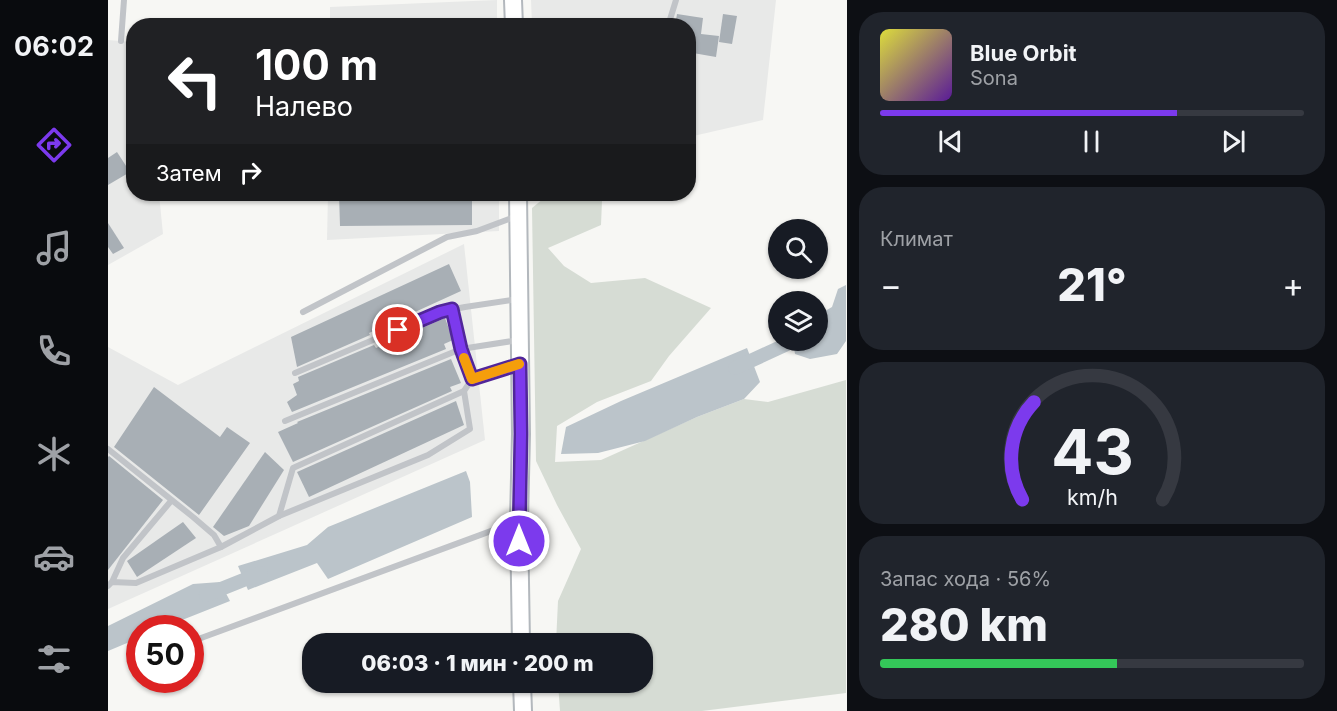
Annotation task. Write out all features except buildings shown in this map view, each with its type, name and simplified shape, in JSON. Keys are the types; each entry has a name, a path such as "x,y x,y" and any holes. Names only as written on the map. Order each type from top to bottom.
{"main road":[{"path":"513,0 514,18"},
{"path":"518,201 521,633"},
{"path":"522,693 523,711"}],"lane":[{"path":"121,41 124,0"},
{"path":"670,18 676,0"},
{"path":"303,312 447,237 477,231 518,216"},
{"path":"295,374 440,312 519,299"},
{"path":"452,309 461,349 472,379"},
{"path":"285,421 461,349 520,339"},
{"path":"279,516 293,468 464,391 472,379 520,364"},
{"path":"171,501 123,558 110,584 136,583 221,546 279,516 428,455 470,429 464,391"},
{"path":"108,449 214,535 221,546"},
{"path":"204,637 519,521"}],"shaded area":[{"path":"497,0 497,18 330,18 330,7"},
{"path":"531,0 776,0 763,120 696,135 696,18 532,18"},
{"path":"108,40 126,41 126,201 160,201 163,234 108,265"},
{"path":"328,201 499,201 499,231 327,240"},
{"path":"540,201 602,201 601,225 548,248 564,266 591,283 645,278 711,308 669,356 651,381 597,402 557,426 555,462 601,460 697,417 744,399 768,402 846,380 846,693 702,711 560,711 559,693 653,693 653,633 556,633 558,601 581,549 536,461 532,208"},
{"path":"464,244 485,440 108,609 108,347 178,385"},
{"path":"846,285 846,341 837,354 810,359 795,354 795,351 828,351 828,309 832,307 838,289"},
{"path":"747,348 760,382 744,399 645,441 598,453 561,454 566,427 621,401"},
{"path":"466,471 470,482 472,517 328,579 317,563 248,590 238,566 307,545 328,527"},
{"path":"220,582 230,601 195,615 130,615 193,584"},
{"path":"126,617 126,643 108,651 108,626"}],"waterway":[{"path":"735,368 772,351"},
{"path":"206,595 261,573"}],"slow traffic":[{"path":"464,358 472,379 519,364"}],"route":[{"path":"398,330 452,309 461,349 472,379 520,364 519,541"}]}
